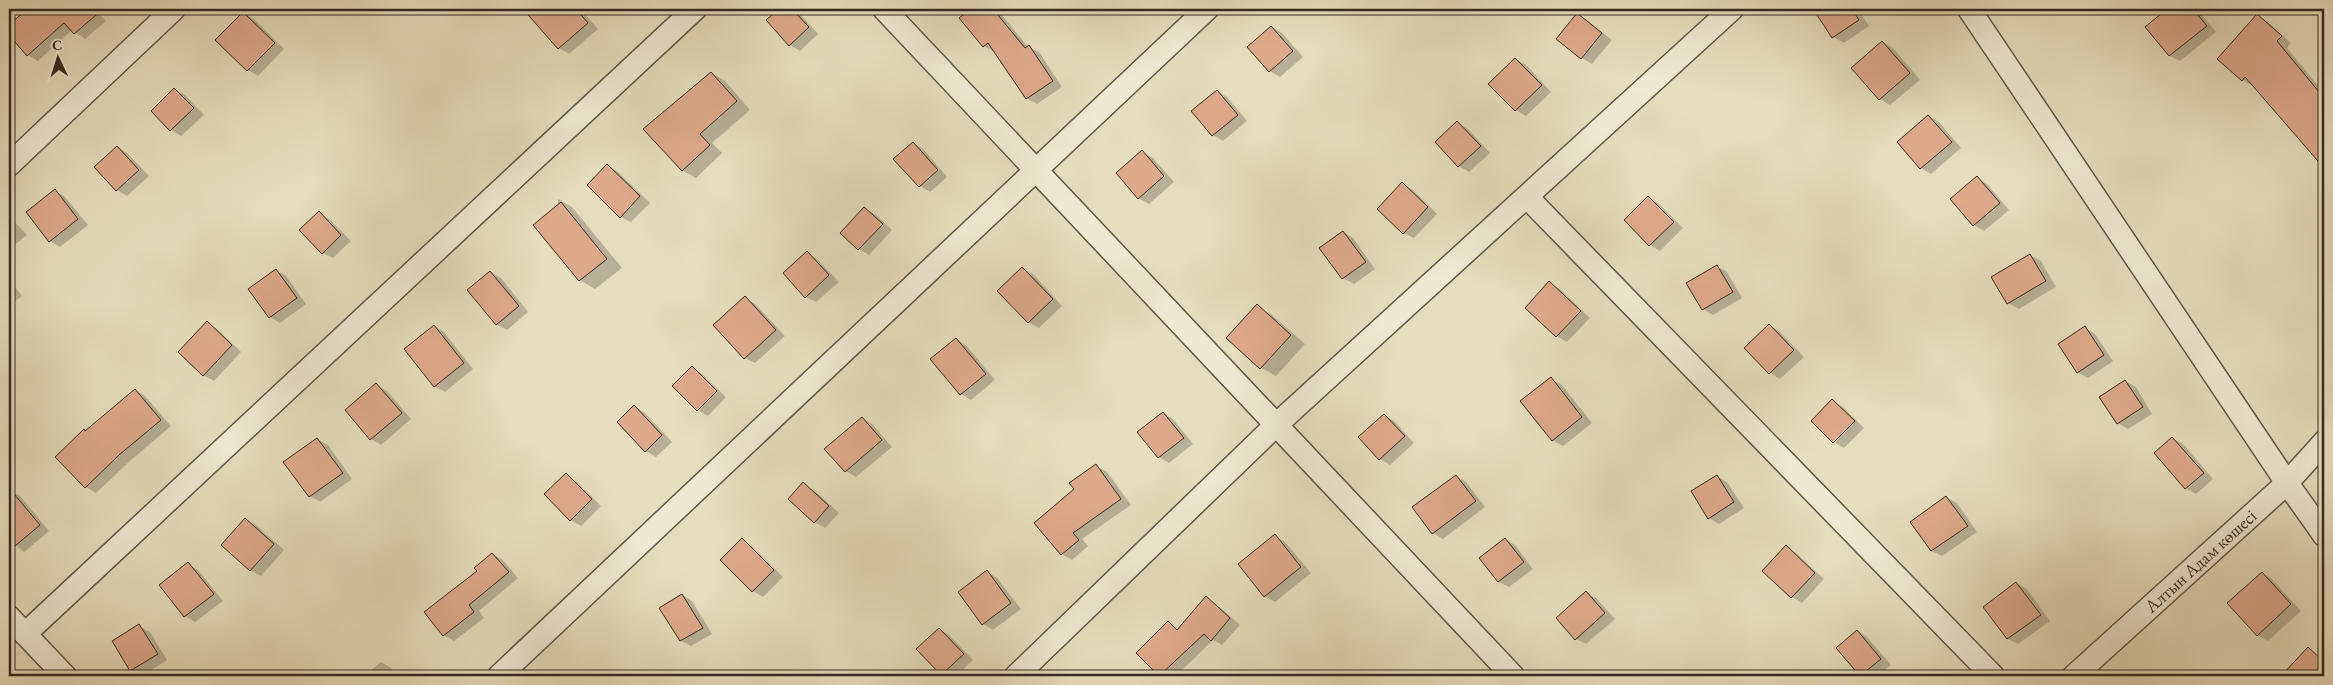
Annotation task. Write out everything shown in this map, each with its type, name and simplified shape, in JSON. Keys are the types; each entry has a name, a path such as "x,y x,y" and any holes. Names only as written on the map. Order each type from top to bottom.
{"street":[{"path":"9,165 174,9"},
{"path":"25,634 695,9"},
{"path":"884,9 1513,676"},
{"path":"499,676 1207,9"},
{"path":"1016,676 1276,425 1732,9"},
{"path":"1969,9 2286,483 2324,536"},
{"path":"1527,197 1993,676"},
{"name":"Алтын Адам көшесі","path":"2074,676 2286,483 2324,442"},
{"path":"9,617 65,676"}],"building":[{"path":"27,9 103,9 74,34 64,23 27,56 9,35 9,25"},
{"path":"523,9 576,9 588,23 558,49"},
{"path":"779,9 792,9 809,27 789,46 766,20"},
{"path":"971,9 993,9 1025,48 1029,45 1053,81 1026,99 988,43 983,47 959,18"},
{"path":"1813,9 1852,9 1859,20 1832,38"},
{"path":"2167,9 2193,9 2207,26 2169,56 2145,27"},
{"path":"243,12 275,43 247,71 215,40"},
{"path":"1577,13 1602,33 1581,59 1556,39"},
{"path":"2257,14 2282,36 2277,41 2324,98 2324,168 2245,77 2242,81 2217,59"},
{"path":"1271,26 1293,51 1269,72 1247,47"},
{"path":"1882,41 1910,73 1879,100 1851,68"},
{"path":"1515,58 1542,85 1515,111 1488,84"},
{"path":"711,72 737,101 700,134 710,145 682,171 643,129"},
{"path":"174,88 194,108 170,131 151,111"},
{"path":"1217,90 1238,115 1212,136 1191,111"},
{"path":"1928,115 1952,142 1920,169 1897,142"},
{"path":"1457,121 1481,146 1458,167 1435,142"},
{"path":"913,142 938,170 919,187 893,159"},
{"path":"117,146 139,170 116,191 94,167"},
{"path":"1142,150 1164,176 1138,199 1116,173"},
{"path":"607,164 640,196 620,218 587,185"},
{"path":"1977,176 2000,203 1973,226 1950,199"},
{"path":"1402,182 1428,207 1403,234 1377,209"},
{"path":"55,189 78,219 49,242 26,212"},
{"path":"1648,196 1674,222 1649,246 1624,220"},
{"path":"561,202 607,259 579,281 533,225"},
{"path":"864,207 883,224 858,250 840,233"},
{"path":"319,211 341,235 322,254 299,230"},
{"path":"1343,231 1366,262 1342,279 1319,248"},
{"path":"807,251 829,275 805,298 783,273"},
{"path":"2030,254 2046,281 2007,304 1991,277"},
{"path":"1717,265 1733,292 1702,310 1686,283"},
{"path":"1022,267 1053,299 1028,323 997,291"},
{"path":"276,269 297,298 269,318 248,289"},
{"path":"490,271 519,306 496,325 467,290"},
{"path":"1549,281 1581,311 1556,337 1525,308"},
{"path":"745,296 776,330 744,359 713,325"},
{"path":"1257,304 1291,335 1260,369 1226,338"},
{"path":"207,321 232,345 203,376 178,352"},
{"path":"1769,324 1794,350 1769,374 1744,348"},
{"path":"434,325 464,363 434,387 404,349"},
{"path":"2085,326 2104,355 2077,373 2058,344"},
{"path":"956,338 986,374 960,395 930,359"},
{"path":"692,366 717,391 697,411 672,386"},
{"path":"1551,377 1582,417 1552,441 1520,401"},
{"path":"2125,380 2143,407 2117,424 2099,397"},
{"path":"376,383 402,413 370,440 345,410"},
{"path":"135,389 161,420 119,455 85,488 55,457 84,429 85,431"},
{"path":"1832,399 1855,421 1833,443 1811,421"},
{"path":"634,405 662,435 645,452 617,422"},
{"path":"1163,412 1184,438 1158,458 1137,432"},
{"path":"1384,414 1405,436 1379,460 1358,437"},
{"path":"862,417 882,440 845,472 824,449"},
{"path":"2172,437 2204,473 2185,489 2154,453"},
{"path":"317,438 343,473 309,497 283,462"},
{"path":"1096,464 1121,499 1073,533 1079,540 1061,555 1034,523 1074,489 1069,483"},
{"path":"566,473 592,499 570,521 544,494"},
{"path":"1456,475 1476,501 1432,534 1412,507"},
{"path":"1717,475 1734,502 1708,519 1691,491"},
{"path":"803,482 829,506 814,523 788,499"},
{"path":"9,488 40,525 9,551"},
{"path":"1946,496 1968,526 1931,551 1910,522"},
{"path":"245,518 274,544 250,571 221,545"},
{"path":"1275,534 1301,567 1264,597 1238,564"},
{"path":"742,538 774,570 752,592 720,560"},
{"path":"1505,538 1524,562 1498,582 1479,558"},
{"path":"1786,545 1815,573 1791,598 1762,571"},
{"path":"492,553 509,572 469,605 474,612 443,636 424,612 477,571 474,568"},
{"path":"188,562 214,594 184,617 159,585"},
{"path":"987,570 1011,603 982,625 958,592"},
{"path":"2262,572 2291,604 2257,636 2227,603"},
{"path":"2016,582 2041,615 2007,639 1983,607"},
{"path":"1586,591 1605,613 1575,640 1556,618"},
{"path":"682,594 703,628 680,641 659,608"},
{"path":"1206,596 1230,618 1211,641 1204,634 1159,676 1136,653 1168,621 1177,630"},
{"path":"139,624 158,654 130,671 112,641"},
{"path":"939,628 964,654 941,675 916,649"},
{"path":"1857,630 1881,659 1860,676 1836,648"},
{"path":"2308,647 2324,662 2324,676 2281,676"}]}
